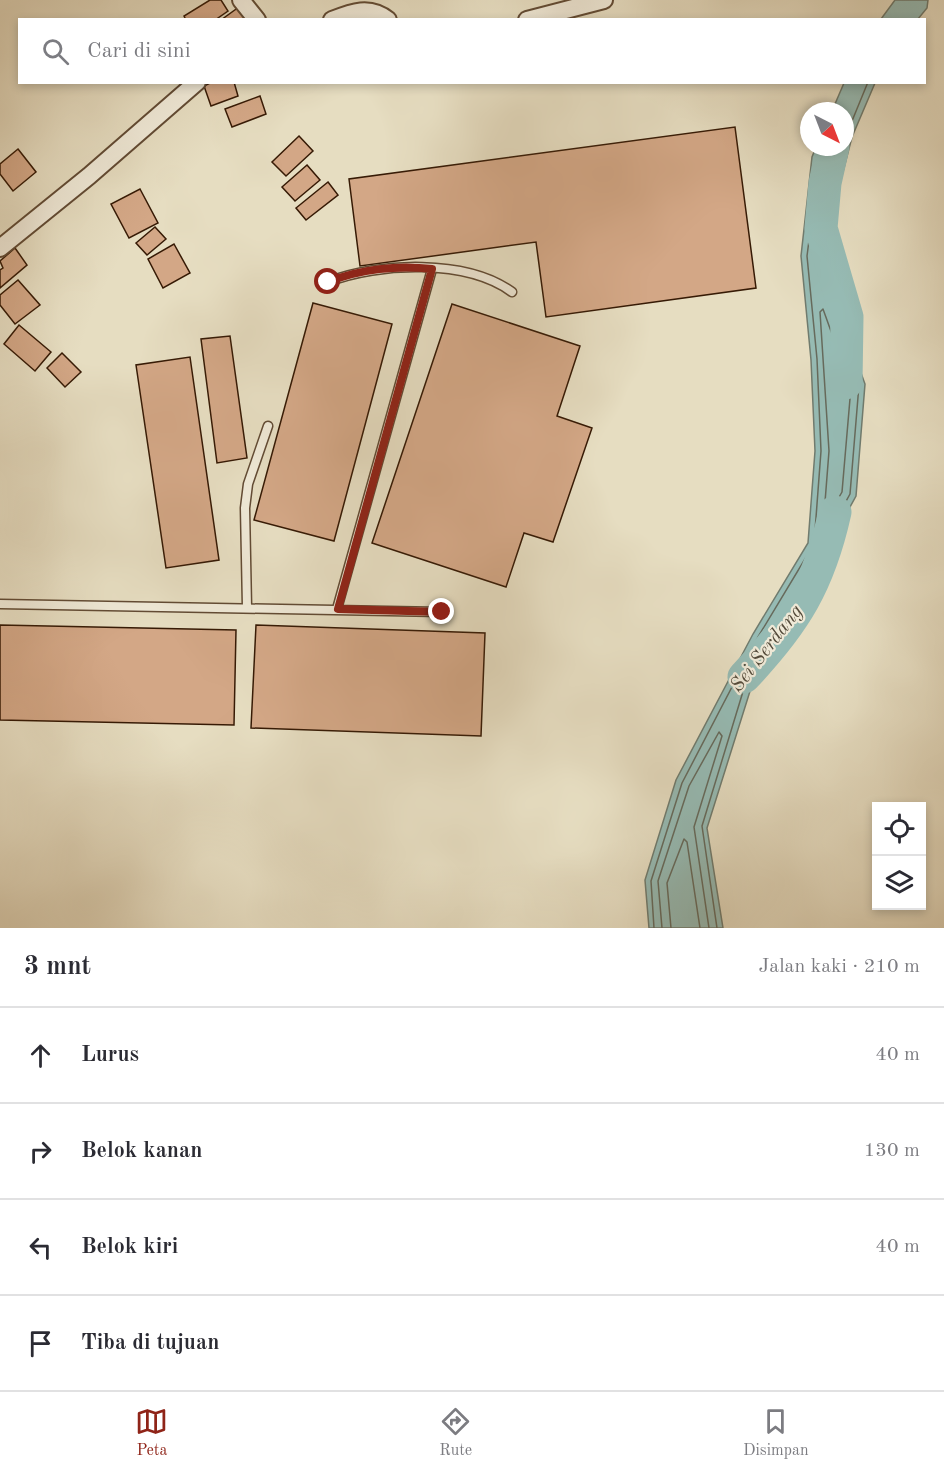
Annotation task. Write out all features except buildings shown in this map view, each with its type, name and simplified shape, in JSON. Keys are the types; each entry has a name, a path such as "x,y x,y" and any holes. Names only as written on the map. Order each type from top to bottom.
{"street":[{"path":"241,0 255,18"},
{"path":"535,18 604,0"},
{"path":"338,18 364,10 374,10 385,18"},
{"path":"0,248 89,176 195,84"}],"lane":[{"path":"328,282 355,273 411,267 480,274 498,282 512,292"},
{"path":"338,609 432,269"},
{"path":"247,607 245,508 249,484 268,426"},
{"path":"0,604 442,612"}],"water":[{"path":"895,0 928,0 927,8 919,18 882,18"},
{"path":"844,84 875,84 854,132 854,102 836,102"},
{"path":"847,156 830,222 840,314 865,384 856,496 751,688 707,828 723,928 649,928 645,880 676,780 753,634 808,543 815,451 811,360 801,256 812,157"}],"waterway":[{"name":"Sei Serdang","path":"831,156 825,183 821,228 847,317 846,383"},
{"name":"Sei Serdang","path":"744,677 777,639 803,601 821,561 835,512"}],"route":[{"path":"328,282 355,273 411,267 432,269 338,609 442,612"}]}
